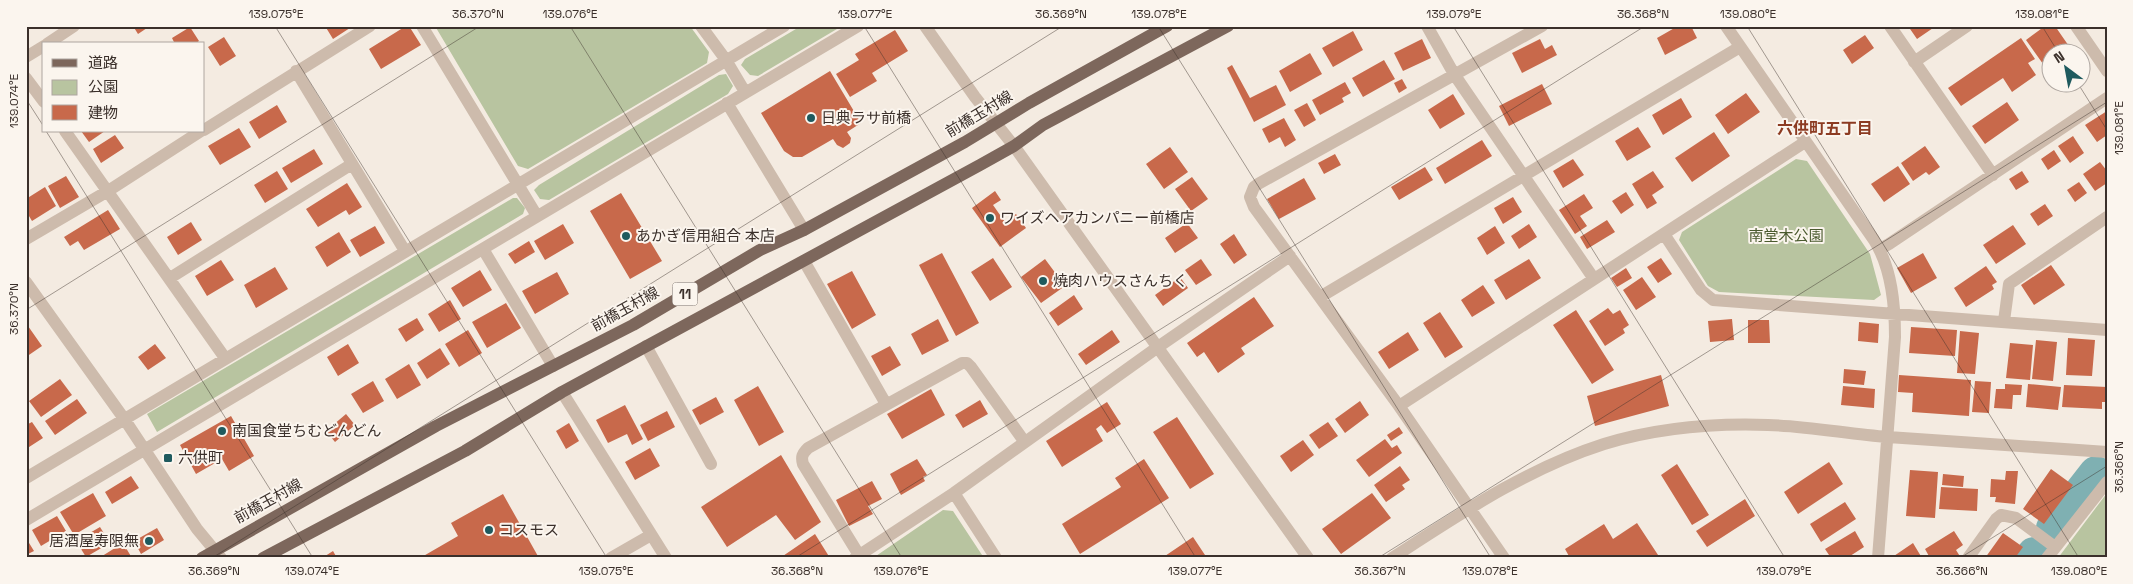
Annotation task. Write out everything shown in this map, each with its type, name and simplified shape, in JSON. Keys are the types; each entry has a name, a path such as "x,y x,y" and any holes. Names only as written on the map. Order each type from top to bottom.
{"main road":[{"name":"前橋玉村線","path":"202,558 218,554 436,426 633,325 760,250 804,230 997,124 1029,103 1167,26"},
{"name":"11","path":"263,558 465,450 562,392 1014,146 1043,125 1228,26"}],"street":[{"path":"50,42 74,26"},
{"path":"205,130 370,26"},
{"path":"422,26 537,216"},
{"path":"701,26 726,60 745,92"},
{"path":"26,478 784,26"},
{"path":"26,520 858,26"},
{"path":"925,26 975,97 1014,146 1308,558"},
{"path":"1427,26 1454,74 1594,279"},
{"path":"1504,558 1399,406 1254,207 1250,197 1254,188 1542,26"},
{"path":"1726,26 1880,249 1891,290 1895,337 1878,558"},
{"path":"1890,26 1993,175"},
{"path":"1914,62 1967,26"},
{"path":"2076,26 2107,71"},
{"path":"26,57 42,47"},
{"path":"1320,297 1740,47"},
{"path":"296,71 405,251"},
{"path":"26,78 42,99"},
{"path":"1880,249 2107,98"},
{"path":"726,103 804,230"},
{"path":"66,132 225,358"},
{"path":"26,239 108,191 201,132"},
{"path":"1399,406 1805,142"},
{"path":"170,278 352,164"},
{"path":"2004,322 2009,284 2107,217"},
{"path":"1664,234 1701,290 1712,300 2107,330"},
{"path":"483,249 553,366"},
{"path":"1024,441 967,363 957,364 808,448 801,458 857,556 954,493 1024,441 1290,256"},
{"path":"804,261 886,404"},
{"path":"26,282 125,420 190,519 218,554"},
{"path":"646,346 711,464"},
{"path":"562,392 666,558"},
{"path":"1392,558 1469,508 1523,477 1571,456 1606,444 1656,432 1727,425 1770,425 1887,437 2107,452"},
{"path":"2047,558 2107,482"},
{"path":"954,493 996,558"},
{"path":"1968,558 1996,519 2001,515 2016,518 2055,547"},
{"path":"611,558 652,535"}],"green space":[{"path":"435,26 690,26 709,52 707,63 528,169 518,166"},
{"path":"801,26 842,26 758,76 750,75 741,65 745,59"},
{"path":"726,74 733,86 728,94 549,200 540,199 534,190 539,185 719,75"},
{"name":"南堂木公園","path":"1796,159 1807,161 1870,254 1881,295 1874,300 1719,292 1708,286 1679,240 1682,232"},
{"path":"513,198 517,198 525,208 523,214 157,432 147,414"},
{"path":"2107,493 2107,558 2058,558"},
{"path":"943,510 953,511 984,558 873,558"}],"building":[{"path":"133,26 150,26 138,34"},
{"path":"325,26 353,26 333,39"},
{"path":"409,26 421,45 381,69 369,49"},
{"path":"1678,26 1691,26 1697,38 1665,55 1657,38"},
{"path":"1908,26 1936,26 1917,39"},
{"path":"2045,26 2055,26 2066,42 2040,42 2040,60 2026,40"},
{"path":"190,27 199,41 174,42 172,38"},
{"path":"895,30 908,51 872,73 877,81 850,97 836,74 859,60 855,54"},
{"path":"1353,31 1363,50 1333,67 1322,48"},
{"path":"1865,35 1874,48 1852,64 1843,50"},
{"path":"224,37 236,56 220,66 208,47"},
{"path":"2021,38 2035,59 2028,63 2036,75 2012,92 2003,78 1961,106 1948,88"},
{"path":"1422,39 1431,58 1403,71 1394,53"},
{"path":"1540,39 1545,49 1552,45 1557,55 1522,73 1512,53"},
{"path":"1310,53 1322,74 1290,92 1279,71"},
{"path":"1384,60 1395,79 1363,97 1352,78"},
{"path":"1232,65 1250,98 1276,85 1286,105 1254,122 1227,68"},
{"name":"日典ラサ前橋","path":"830,71 861,123 847,132 851,138 850,143 843,148 837,145 833,139 802,157 793,157 784,151 761,113"},
{"path":"1402,79 1407,88 1399,93 1394,83"},
{"path":"1345,82 1351,93 1342,98 1344,102 1320,115 1312,100"},
{"path":"1542,84 1552,104 1509,126 1499,106"},
{"path":"1746,93 1760,112 1728,134 1715,115"},
{"path":"1453,94 1465,114 1440,129 1428,110"},
{"path":"1681,98 1692,117 1663,135 1652,115"},
{"path":"2007,102 2019,120 1985,144 1972,126"},
{"path":"1307,103 1316,120 1304,127 1294,110"},
{"path":"277,105 287,122 259,139 249,122"},
{"path":"2107,111 2107,135 2097,142 2085,125"},
{"path":"1284,118 1296,140 1285,147 1280,137 1269,143 1262,129"},
{"path":"1638,127 1651,147 1627,161 1615,141"},
{"path":"239,128 251,147 220,165 208,146"},
{"path":"82,132 104,132 89,142"},
{"path":"1714,132 1730,156 1692,182 1675,158"},
{"path":"115,135 124,148 101,163 93,149"},
{"path":"2073,136 2084,153 2070,163 2058,146"},
{"path":"1482,140 1492,156 1445,184 1436,168"},
{"path":"1925,146 1940,167 1929,175 1926,172 1913,181 1901,163"},
{"path":"1170,147 1188,172 1164,189 1146,164"},
{"path":"314,149 323,164 291,183 282,168"},
{"path":"2054,150 2061,161 2048,170 2041,159"},
{"path":"1335,154 1341,165 1324,174 1318,163"},
{"path":"1573,159 1584,175 1563,188 1553,171"},
{"path":"2100,162 2107,171 2107,183 2095,191 2083,174"},
{"path":"1898,166 1910,184 1884,202 1871,184"},
{"path":"1425,167 1433,180 1399,200 1391,187"},
{"path":"277,171 288,189 265,203 254,185"},
{"path":"1653,171 1664,187 1652,195 1657,203 1647,209 1632,184"},
{"path":"2022,171 2029,182 2016,190 2009,179"},
{"path":"66,176 79,197 60,208 48,186"},
{"path":"1192,177 1208,199 1191,211 1175,189"},
{"path":"1304,178 1316,199 1279,219 1267,199"},
{"path":"2079,182 2087,193 2075,202 2067,190"},
{"path":"347,183 362,207 349,215 346,210 318,227 306,209"},
{"path":"45,187 56,206 32,221 26,211 26,199"},
{"name":"ワイズヘアカンパニー前橋店","path":"995,191 1001,200 993,205 1005,222 1016,214 1026,228 1000,247 972,208"},
{"path":"1626,192 1634,205 1621,214 1612,201"},
{"name":"あかぎ信用組合 本店","path":"621,193 662,261 630,279 590,211"},
{"path":"1584,194 1593,208 1580,216 1587,226 1575,234 1559,210"},
{"path":"1513,197 1522,212 1503,224 1494,208"},
{"path":"2045,204 2053,216 2038,226 2030,214"},
{"path":"108,210 120,229 84,250 78,241 70,246 64,237"},
{"path":"1607,220 1615,232 1587,249 1580,237"},
{"path":"191,222 202,240 178,255 167,237"},
{"path":"1187,223 1198,238 1175,253 1165,238"},
{"path":"563,224 574,243 545,260 534,241"},
{"path":"1529,224 1537,237 1519,249 1511,236"},
{"path":"2013,225 2026,244 1996,264 1983,245"},
{"path":"375,226 385,243 360,257 350,240"},
{"path":"1495,226 1505,243 1487,255 1477,238"},
{"path":"339,232 351,252 327,267 315,247"},
{"path":"1234,234 1247,255 1234,264 1220,244"},
{"path":"529,241 535,252 515,264 508,254"},
{"path":"942,253 979,323 956,336 919,265"},
{"path":"1923,253 1937,278 1911,293 1897,268"},
{"path":"993,258 1012,287 990,301 971,272"},
{"path":"1661,258 1672,274 1658,283 1647,267"},
{"name":"焼肉ハウスさんちく","path":"1045,259 1065,286 1041,303 1021,277"},
{"path":"1201,259 1212,275 1196,285 1185,270"},
{"path":"1529,259 1541,278 1506,300 1494,280"},
{"path":"221,260 234,280 207,296 195,276"},
{"path":"2051,265 2065,285 2034,305 2021,285"},
{"path":"1986,266 1997,282 1992,285 1994,289 1966,307 1954,288"},
{"path":"275,267 288,289 256,308 244,285"},
{"path":"1626,268 1632,278 1617,287 1611,278"},
{"path":"480,270 492,290 463,307 451,288"},
{"path":"852,271 876,315 852,329 827,284"},
{"path":"557,272 569,294 535,314 522,291"},
{"path":"1180,277 1188,288 1163,306 1155,295"},
{"path":"1642,277 1656,297 1636,310 1623,290"},
{"path":"1483,285 1495,303 1472,317 1461,300"},
{"path":"1074,295 1083,309 1058,326 1049,313"},
{"path":"1254,297 1274,326 1241,348 1245,354 1218,373 1204,352 1197,357 1187,343"},
{"path":"450,300 461,319 439,332 428,314"},
{"path":"506,303 521,328 487,348 472,322"},
{"path":"1608,308 1613,314 1620,310 1629,325 1623,329 1625,333 1605,346 1589,321"},
{"path":"1576,310 1614,370 1592,384 1553,325"},
{"path":"1440,312 1463,347 1445,358 1423,323"},
{"path":"417,318 424,330 406,342 398,329"},
{"path":"938,319 949,341 922,355 911,334"},
{"path":"1732,319 1734,340 1710,342 1708,321"},
{"path":"1748,320 1769,320 1770,343 1748,343"},
{"path":"1859,322 1879,324 1878,343 1858,341"},
{"path":"28,326 42,346 26,357 26,327"},
{"path":"1911,327 1957,330 1955,356 1909,353"},
{"path":"468,330 482,353 459,367 445,344"},
{"path":"1112,330 1120,342 1086,365 1078,354"},
{"path":"1960,331 1979,333 1975,374 1957,373"},
{"path":"1408,332 1419,350 1389,369 1378,352"},
{"path":"2068,338 2095,340 2092,376 2066,375"},
{"path":"2036,340 2057,342 2053,381 2032,379"},
{"path":"2010,343 2033,345 2030,380 2006,378"},
{"path":"155,344 166,358 148,370 138,357"},
{"path":"348,344 359,363 338,376 327,357"},
{"path":"890,346 901,365 882,376 871,356"},
{"path":"440,348 450,364 427,379 417,363"},
{"path":"409,364 421,385 397,399 385,379"},
{"path":"1844,369 1866,371 1864,385 1843,383"},
{"path":"1661,375 1669,406 1595,426 1587,396"},
{"path":"1899,375 1971,380 1969,416 1912,412 1913,393 1898,392"},
{"path":"60,379 72,395 41,417 29,401"},
{"path":"373,381 384,401 363,413 351,394"},
{"path":"1975,381 1991,382 1989,413 1972,412"},
{"path":"2005,384 2022,385 2021,395 2013,395 2012,409 1994,408 1996,389 2005,389"},
{"path":"2028,384 2061,387 2058,410 2026,407"},
{"path":"2064,385 2107,387 2107,402 2102,402 2102,409 2062,407"},
{"path":"758,386 784,432 759,446 734,400"},
{"path":"1843,386 1875,389 1874,408 1841,405"},
{"path":"931,389 945,415 902,439 887,414"},
{"path":"716,397 724,412 700,425 692,410"},
{"path":"77,399 87,413 55,435 45,421"},
{"path":"980,400 988,414 963,428 955,415"},
{"path":"1360,401 1369,415 1345,433 1335,419"},
{"path":"1107,402 1121,424 1107,433 1101,425 1096,429 1103,441 1062,467 1046,441"},
{"path":"625,405 643,439 632,445 627,434 608,443 596,420"},
{"path":"667,411 675,427 648,441 640,425"},
{"path":"346,414 355,425 335,442 326,431"},
{"name":"南国食堂ちむどんどん","path":"231,416 254,456 229,471 222,459 196,474 180,445"},
{"path":"1177,417 1214,474 1190,489 1153,432"},
{"path":"32,422 43,438 26,449 26,425"},
{"path":"1328,422 1338,436 1319,449 1309,435"},
{"path":"569,423 579,441 566,449 556,431"},
{"path":"1399,427 1403,433 1391,441 1387,435"},
{"path":"1385,439 1392,448 1397,445 1402,453 1369,477 1356,460"},
{"path":"1303,440 1314,455 1291,472 1280,456"},
{"path":"650,448 660,466 635,480 625,462"},
{"path":"781,455 821,522 795,540 776,515 727,547 701,507"},
{"path":"917,459 927,475 923,477 925,481 901,495 890,474"},
{"path":"1144,459 1169,498 1080,554 1062,524 1121,487 1115,478"},
{"path":"1829,462 1843,484 1798,514 1784,492"},
{"path":"1677,464 1709,515 1692,525 1661,475"},
{"path":"1400,466 1410,480 1402,485 1405,489 1386,502 1374,485"},
{"path":"2051,469 2073,485 2044,524 2023,509"},
{"path":"1910,470 1938,472 1935,518 1906,516"},
{"path":"2006,471 2018,471 2015,504 1995,502 1996,497 1990,497 1991,479 2005,480"},
{"path":"1943,474 1964,476 1963,487 1942,485"},
{"path":"131,476 139,488 112,504 105,492"},
{"path":"872,481 882,499 868,506 873,514 849,526 836,500"},
{"path":"1941,487 1978,489 1977,511 1939,509"},
{"path":"93,493 106,516 74,535 60,512"},
{"path":"1372,493 1391,518 1341,554 1322,529"},
{"name":"コスモス","path":"503,494 539,558 420,558 458,536 451,523"},
{"path":"1745,499 1755,516 1707,547 1696,531"},
{"path":"1845,502 1856,519 1821,542 1810,524"},
{"path":"57,516 66,531 41,546 32,530"},
{"path":"1637,523 1660,558 1570,558 1565,549 1604,524 1613,539"},
{"path":"100,527 110,543 86,557 76,541"},
{"name":"居酒屋寿限無","path":"157,528 164,540 141,554 134,541"},
{"path":"1855,531 1864,547 1847,558 1831,558 1825,549"},
{"path":"1954,531 1963,545 1956,550 1961,558 1930,558 1925,549"},
{"path":"2003,533 2023,547 2015,558 1985,558"},
{"path":"815,534 830,558 780,558"},
{"path":"1193,537 1207,558 1162,558"},
{"path":"26,538 34,551 26,555"},
{"path":"123,543 132,558 99,558"},
{"path":"1913,543 1922,558 1891,558"},
{"path":"333,551 337,558 322,558"}],"waterway":[{"path":"2053,528 2096,473"},
{"path":"2031,558 2034,554"}],"place":[{"name":"日典ラサ前橋","path":"811,118"},
{"name":"ワイズヘアカンパニー前橋店","path":"990,218"},
{"name":"あかぎ信用組合 本店","path":"626,236"},
{"name":"焼肉ハウスさんちく","path":"1043,281"},
{"name":"南国食堂ちむどんどん","path":"222,431"},
{"name":"六供町","path":"168,458"},
{"name":"コスモス","path":"489,530"},
{"name":"居酒屋寿限無","path":"149,541"}],"district":[{"name":"六供町五丁目","path":"1825,128"}]}
